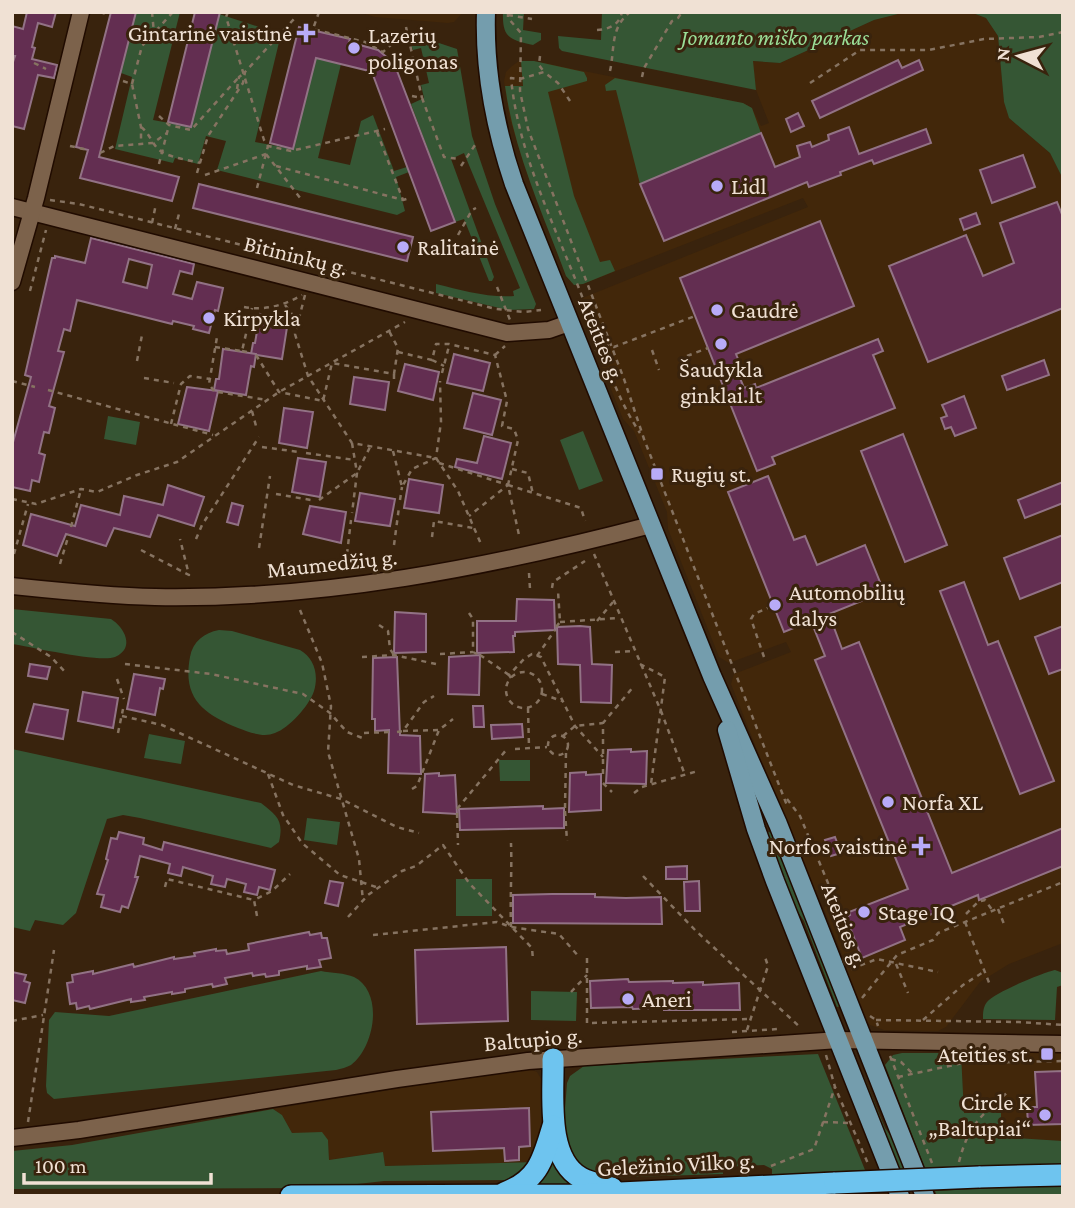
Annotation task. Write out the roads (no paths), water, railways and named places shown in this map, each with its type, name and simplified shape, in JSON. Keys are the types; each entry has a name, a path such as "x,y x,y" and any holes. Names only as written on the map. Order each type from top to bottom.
{"highway":[{"path":"553,1059 554,1126 565,1162 581,1178 624,1192"},
{"path":"498,1196 516,1189 530,1179 540,1164 554,1126"},
{"name":"Geležinio Vilko g.","path":"291,1196 498,1196 1063,1175"}],"main road":[{"name":"Ateities g.","path":"486,12 488,77 499,140 569,323 712,676 778,824 925,1196"},
{"name":"Ateities g.","path":"712,676 755,829 900,1196"},
{"path":"755,829 778,824"}],"street":[{"path":"12,282 81,12"},
{"name":"Bitininkų g.","path":"12,207 34,204 50,216 511,339 569,323"},
{"name":"Maumedžių g.","path":"12,586 156,597 247,595 382,582 590,541 651,525"},
{"name":"Baltupio g.","path":"21,1137 421,1076 553,1059 839,1040 1063,1044"}],"place":[{"name":"Gintarinė vaistinė","path":"306,33"},
{"name":"Lazerių poligonas","path":"354,48"},
{"name":"Lidl","path":"717,186"},
{"name":"Ralitainė","path":"403,247"},
{"name":"Gaudrė","path":"717,310"},
{"name":"Kirpykla","path":"209,318"},
{"name":"Šaudykla ginklai.lt","path":"721,344"},
{"name":"Rugių st.","path":"657,474"},
{"name":"Automobilių dalys","path":"775,605"},
{"name":"Norfa XL","path":"888,802"},
{"name":"Norfos vaistinė","path":"921,846"},
{"name":"Stage IQ","path":"864,912"},
{"name":"Aneri","path":"628,999"},
{"name":"Ateities st.","path":"1047,1054"},
{"name":"Circle K „Baltupiai“","path":"1045,1115"}],"park label":[{"name":"Jomanto miško parkas","path":"775,37"}]}
